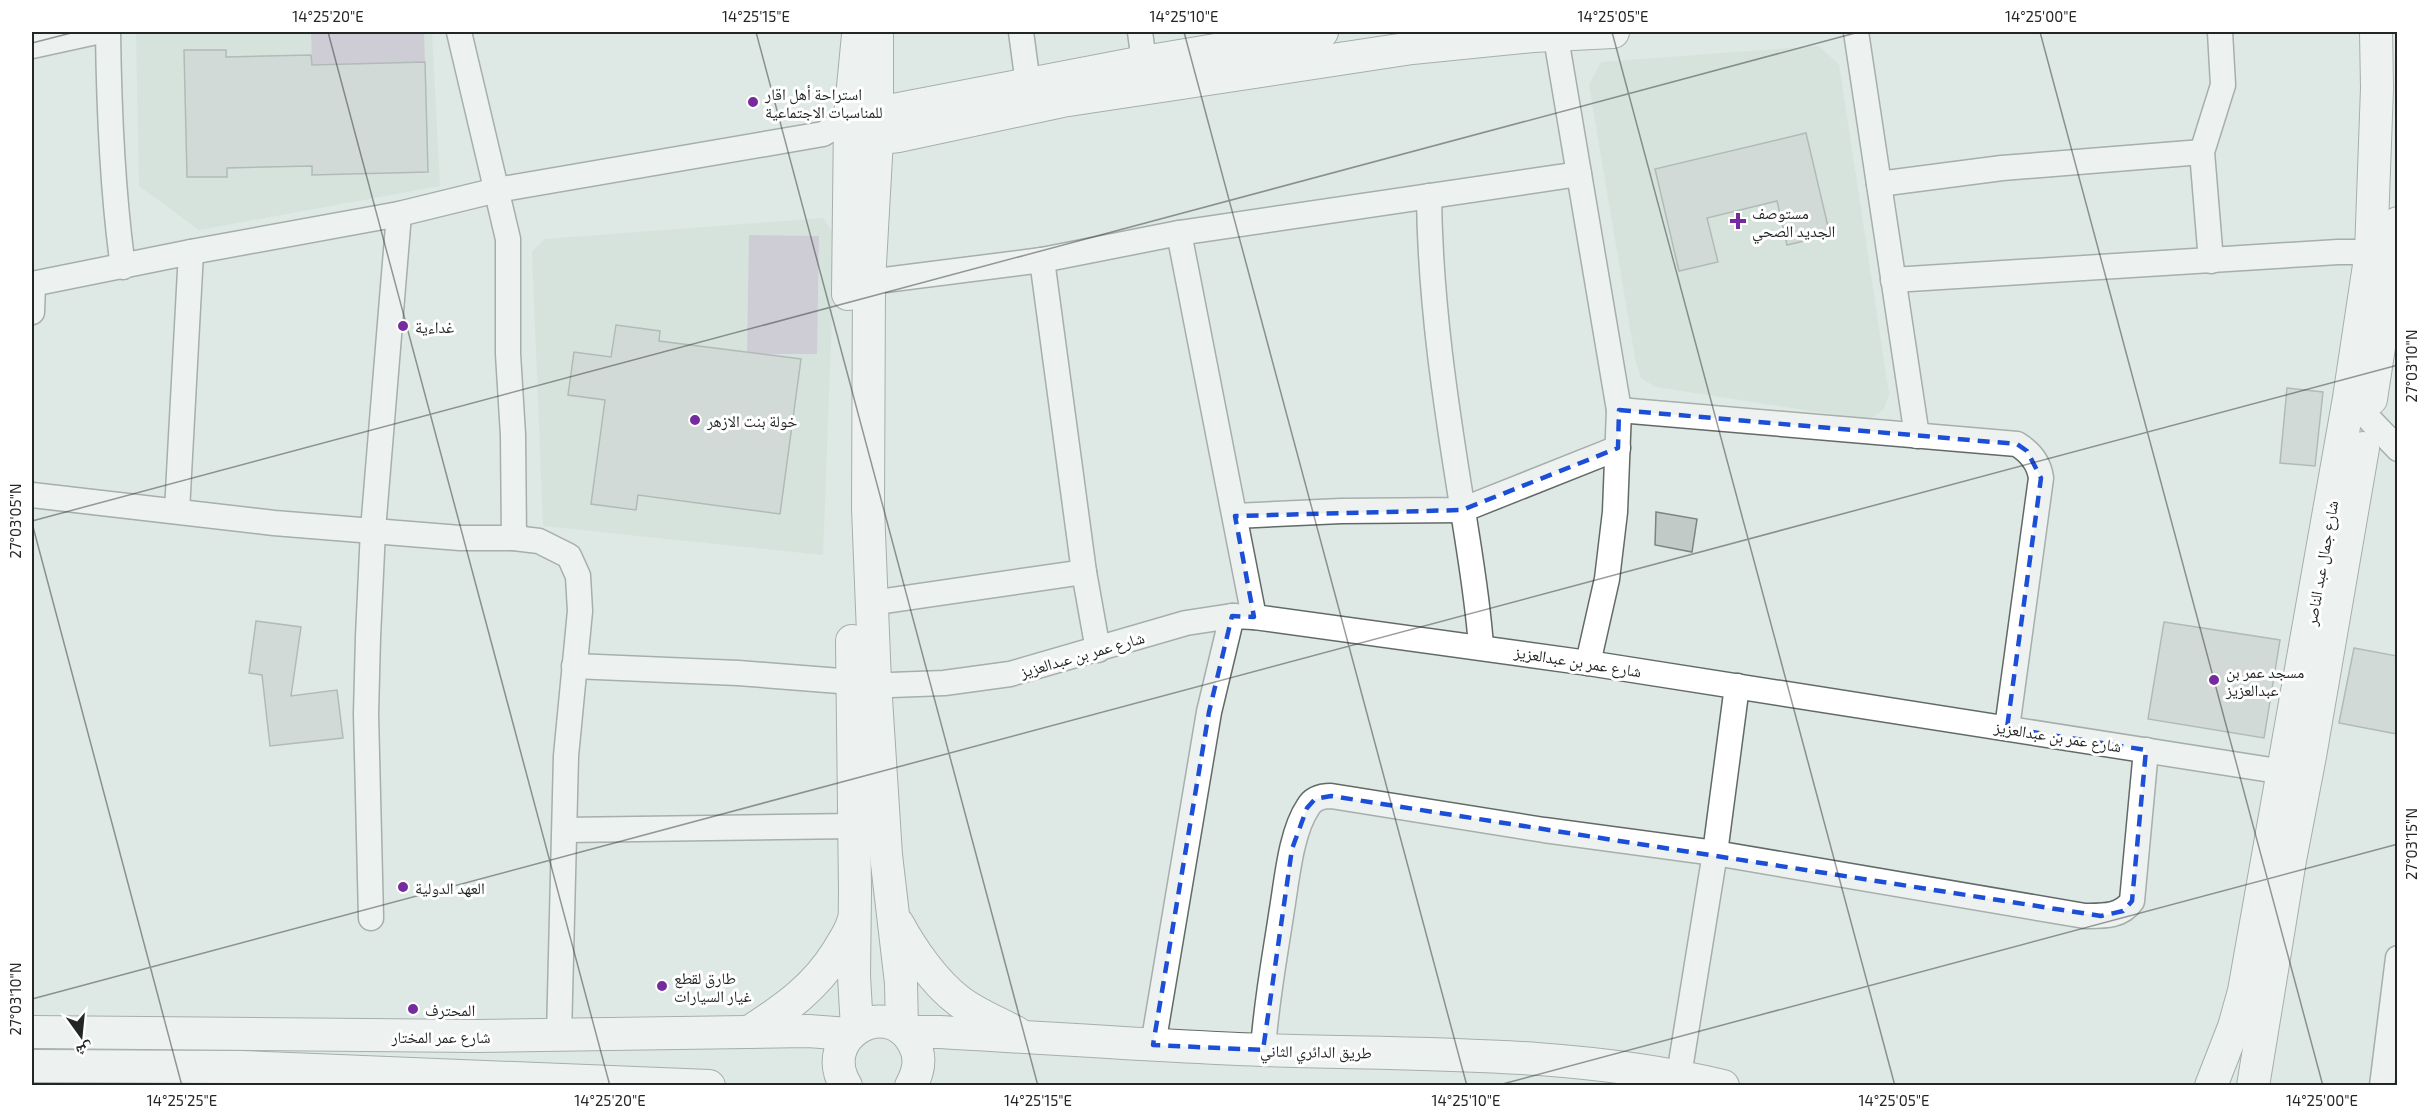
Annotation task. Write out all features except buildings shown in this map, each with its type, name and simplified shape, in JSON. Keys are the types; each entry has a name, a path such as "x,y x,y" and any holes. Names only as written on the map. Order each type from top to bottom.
{"main road":[{"path":"858,32 856,129 848,280 863,683 901,983 904,1031 916,1047 919,1061 917,1074 911,1086"},
{"path":"846,1086 840,1074 838,1057 844,1041 853,1031 854,826 863,683 871,603 868,508 869,282 856,129 877,32"},
{"path":"856,129 1028,84 1322,32"},
{"path":"856,129 1086,98 1412,48 1556,33 1613,32"},
{"name":"شارع جمال عبد الناصر","path":"2253,1086 2290,860 2310,756 2359,407 2371,252 2377,88 2376,32"},
{"name":"شارع جمال عبد الناصر","path":"2211,1086 2234,1027 2244,991 2284,772 2397,223"},
{"path":"892,914 909,944 928,969 959,1001 1026,1038"},
{"path":"749,1032 793,1003 822,976 847,936 855,916"},
{"name":"طريق الدائري الثاني","path":"853,1031 868,1023 880,1022 904,1031 1026,1038 1263,1050 1422,1053 1540,1073 1595,1064 1679,1075 1723,1086"},
{"name":"شارع عمر المختار","path":"32,1032 559,1036 853,1031"},
{"path":"32,1066 253,1067 709,1086"}],"street":[{"path":"32,46 96,32"},
{"path":"108,32 116,213 123,267"},
{"path":"459,32 508,239 508,354 513,435 514,538"},
{"path":"1021,32 1028,84"},
{"path":"1140,32 1144,62"},
{"path":"1856,32 1917,436"},
{"path":"2211,261 2202,152 2223,85 2220,32"},
{"path":"1556,33 1619,410 1615,512 1608,579 1588,663"},
{"path":"32,312 32,284 399,214 497,190 856,129"},
{"path":"1879,184 2002,168 2202,152"},
{"path":"869,282 1042,260 1179,233 1579,174"},
{"path":"1429,196 1432,286 1462,510 1475,582 1481,647"},
{"path":"371,918 366,714 373,530 399,214"},
{"path":"1153,1045 1209,712 1243,616 1235,516 1179,233"},
{"path":"177,511 191,252"},
{"path":"1893,280 2338,252 2371,252"},
{"path":"1042,260 1084,572 1098,650"},
{"path":"2359,407 2397,449"},
{"path":"1619,410 2017,444 2027,451 2039,468 2041,478 2007,728"},
{"path":"1235,516 1341,511 1462,510 1618,448"},
{"path":"32,495 274,523 460,538 514,538 539,542 558,549 568,556 575,566 580,585 580,602 566,756 559,1036"},
{"path":"871,603 1084,572"},
{"name":"شارع عمر بن عبدالعزيز","path":"574,666 738,673 863,683 920,684 1010,674 1186,623 1243,616 1588,663 2284,772"},
{"path":"1679,1075 1715,853 1737,686"},
{"path":"1263,1050 1265,1016 1292,849 1306,808 1315,799 1331,796 1544,830 1715,853 2085,916 2115,914 2128,907 2132,901 2146,750"},
{"path":"565,830 854,826"},
{"path":"2382,1086 2396,990 2397,958"}],"highlighted area":[{"path":"1619,410 2017,444 2027,451 2041,478 2007,728 2146,750 2132,901 2123,911 2101,916 1331,796 1315,799 1307,808 1292,849 1263,1050 1153,1045 1209,712 1232,616 1254,617 1235,516 1462,510 1618,448"}],"shaded area":[{"path":"136,32 432,32 440,186 199,230 139,186"},
{"path":"311,32 424,32 425,62 312,65"},
{"name":"مستوصف الجديد الصحي","path":"1818,46 1839,64 1889,394 1884,409 1869,420 1656,387 1641,378 1635,358 1589,85 1601,62"},
{"path":"823,218 835,235 823,555 543,526 532,251 545,239"},
{"path":"749,235 819,236 817,354 747,354"}],"place":[{"name":"استراحة أهل اقار للمناسبات الاجتماعية","path":"753,102"},
{"name":"مستوصف الجديد الصحي","path":"1738,221"},
{"name":"غداءية","path":"403,326"},
{"name":"خولة بنت الازهر","path":"695,420"},
{"name":"مسجد عمر بن عبدالعزيز","path":"2214,680"},
{"name":"العهد الدولية","path":"403,887"},
{"name":"طارق لقطع غيار السيارات","path":"662,986"},
{"name":"المحترف","path":"413,1009"}]}
